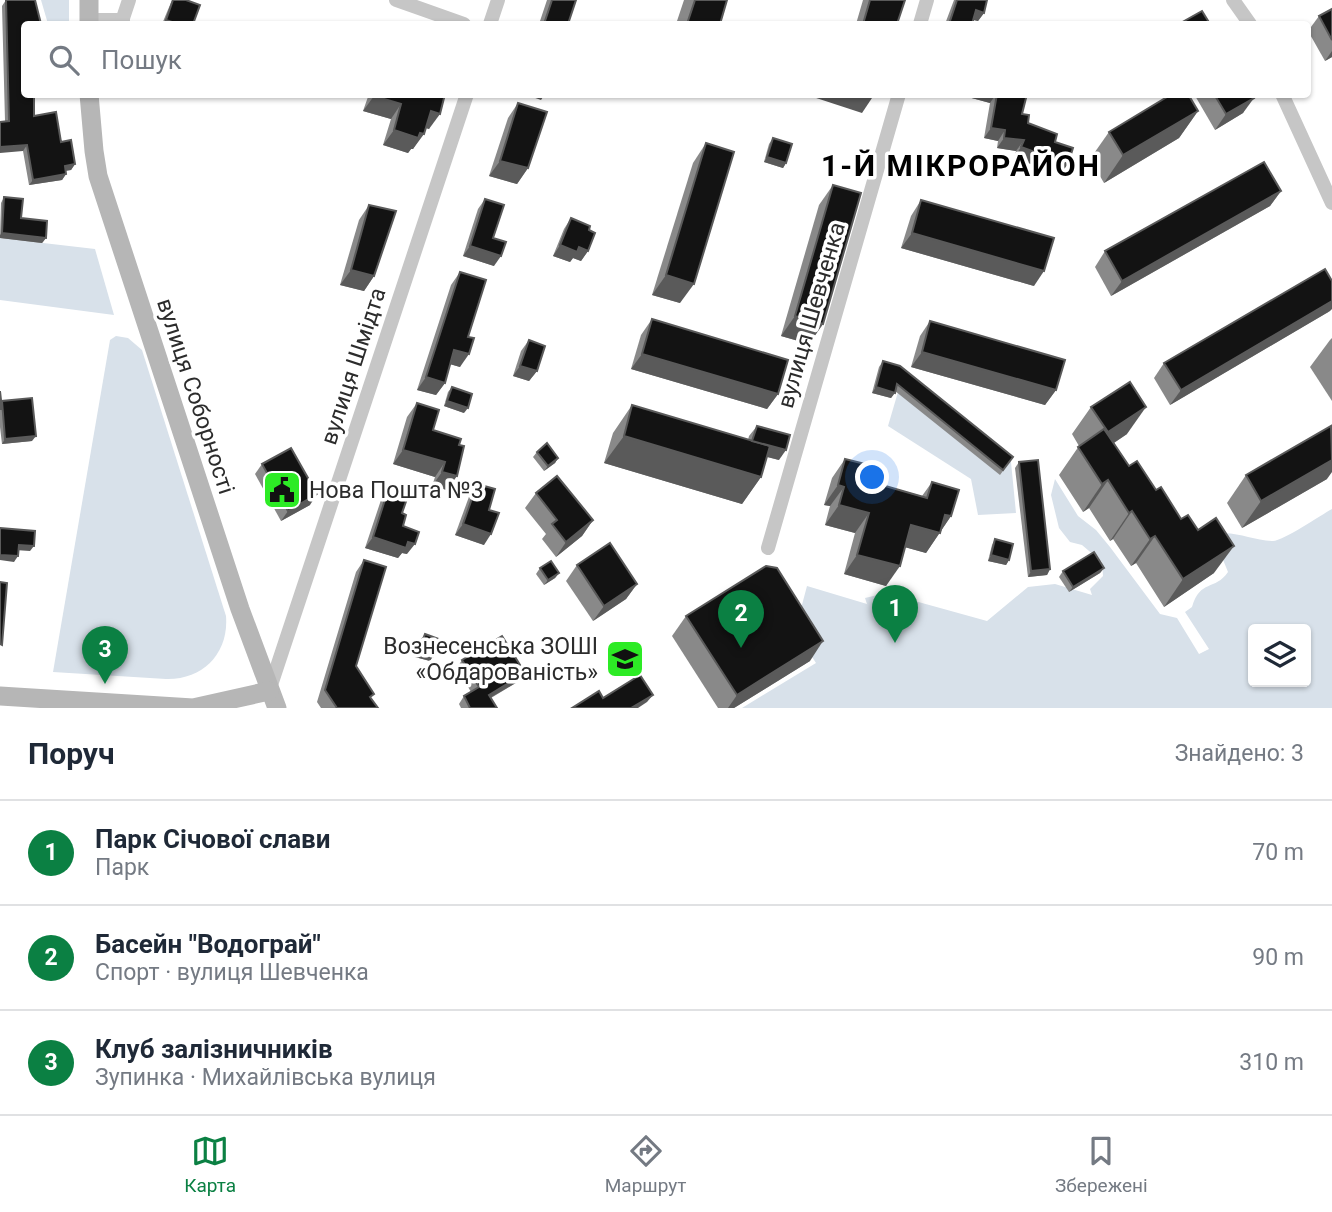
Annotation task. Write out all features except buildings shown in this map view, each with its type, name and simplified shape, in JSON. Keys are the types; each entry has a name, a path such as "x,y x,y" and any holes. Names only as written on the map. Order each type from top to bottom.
{"main road":[{"path":"89,0 89,21"},
{"name":"вулиця Соборності","path":"89,98 98,176 273,699"},
{"path":"0,696 193,708 273,699"}],"street":[{"path":"122,21 130,0"},
{"path":"396,0 456,21"},
{"path":"491,21 498,0"},
{"path":"921,21 927,0"},
{"path":"1233,0 1248,21"},
{"path":"90,115 96,98"},
{"name":"вулиця Шмідта","path":"273,699 466,98"},
{"name":"вулиця Шевченка","path":"768,548 898,98"},
{"path":"1284,98 1332,203"}],"shaded area":[{"path":"41,0 69,0 69,21 47,21"},
{"path":"0,238 95,249 114,315 0,300"},
{"path":"116,336 128,338 142,350 226,616 223,642 211,662 191,675 179,678 53,672 110,340"},
{"path":"903,375 1011,462 1016,513 978,515 971,479 888,426"},
{"path":"1055,479 1078,516 1096,530 1160,614 1177,618 1199,654 1209,649 1185,612 1192,607 1199,592 1218,582 1228,572 1213,535 1228,533 1278,540 1332,509 1332,708 742,708 816,663 795,631 807,586 867,604 865,598 886,593 987,621 1028,587 1055,584 1092,595 1090,589 1103,576 1102,562 1082,545 1070,542 1059,528 1051,495"}],"place":[{"name":"Нова Пошта №3","path":"282,490"},
{"name":"Парк Січової слави","path":"895,643"},
{"name":"Басейн \"Водограй\"","path":"741,648"},
{"name":"Вознесенська ЗОШІ «Обдарованість»","path":"625,659"},
{"name":"Клуб залізничників","path":"105,684"}],"district":[{"name":"1-Й МІКРОРАЙОН","path":"961,166"}]}
